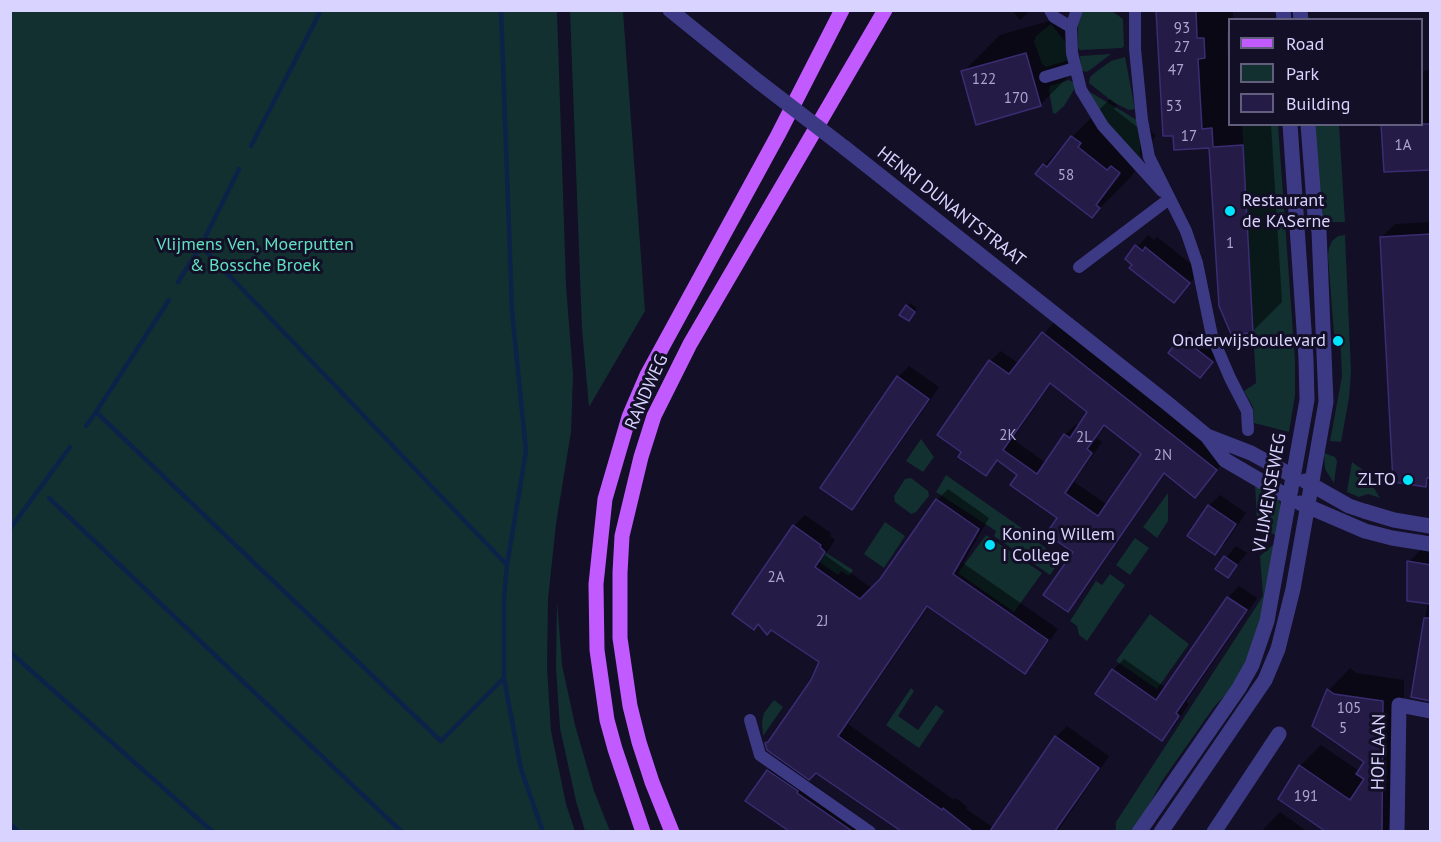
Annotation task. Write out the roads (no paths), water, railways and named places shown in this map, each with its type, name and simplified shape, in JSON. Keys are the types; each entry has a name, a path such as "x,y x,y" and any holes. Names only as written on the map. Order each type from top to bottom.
{"main road":[{"name":"RANDWEG","path":"643,831 612,740 602,691 597,650 596,584 605,499 629,417 647,375 778,135 842,10"},
{"name":"RANDWEG","path":"672,831 639,742 630,706 620,638 622,536 641,457 654,416 690,344 885,10"}],"street":[{"name":"HENRI DUNANTSTRAAT","path":"670,10 1207,436 1226,459 1308,508"},
{"path":"1050,10 1054,17 1071,27"},
{"path":"1077,10 1071,27 1075,68 1081,90 1097,117 1136,165 1169,199"},
{"path":"1135,10 1135,49 1149,157 1186,231 1197,263 1212,336 1247,411 1248,430"},
{"path":"1045,77 1075,68"},
{"name":"VLIJMENSEWEG","path":"1139,831 1217,721 1252,665 1267,621 1307,400 1290,126"},
{"path":"1161,831 1257,692 1272,666 1286,624 1326,402 1319,231 1308,126"},
{"path":"1136,165 1149,157"},
{"path":"1079,267 1169,199"},
{"name":"HENRI DUNANTSTRAAT","path":"1207,436 1251,453 1312,485"},
{"path":"1312,485 1364,512 1431,526"},
{"path":"1308,508 1365,531 1431,544"},
{"name":"HOFLAAN","path":"1397,831 1399,705 1431,711"},
{"path":"750,720 760,755 870,831"},
{"path":"1214,831 1279,734"}],"waterway":[{"path":"251,146 321,10"},
{"path":"501,10 512,311 526,451 507,565 504,599 504,678 521,769 543,832"},
{"path":"201,246 239,169"},
{"path":"178,282 201,246 507,565"},
{"path":"169,300 96,412 441,741 504,678"},
{"path":"86,426 96,412"},
{"path":"10,529 70,447"},
{"path":"49,498 402,832"},
{"path":"10,652 213,832"},
{"path":"10,824 19,832"}],"place":[{"name":"Restaurant de KASerne","path":"1230,211"},
{"name":"Onderwijsboulevard","path":"1338,341"},
{"name":"ZLTO","path":"1408,480"},
{"name":"Koning Willem I College","path":"990,545"}],"park label":[{"name":"Vlijmens Ven, Moerputten & Bossche Broek","path":"255,255"}]}
